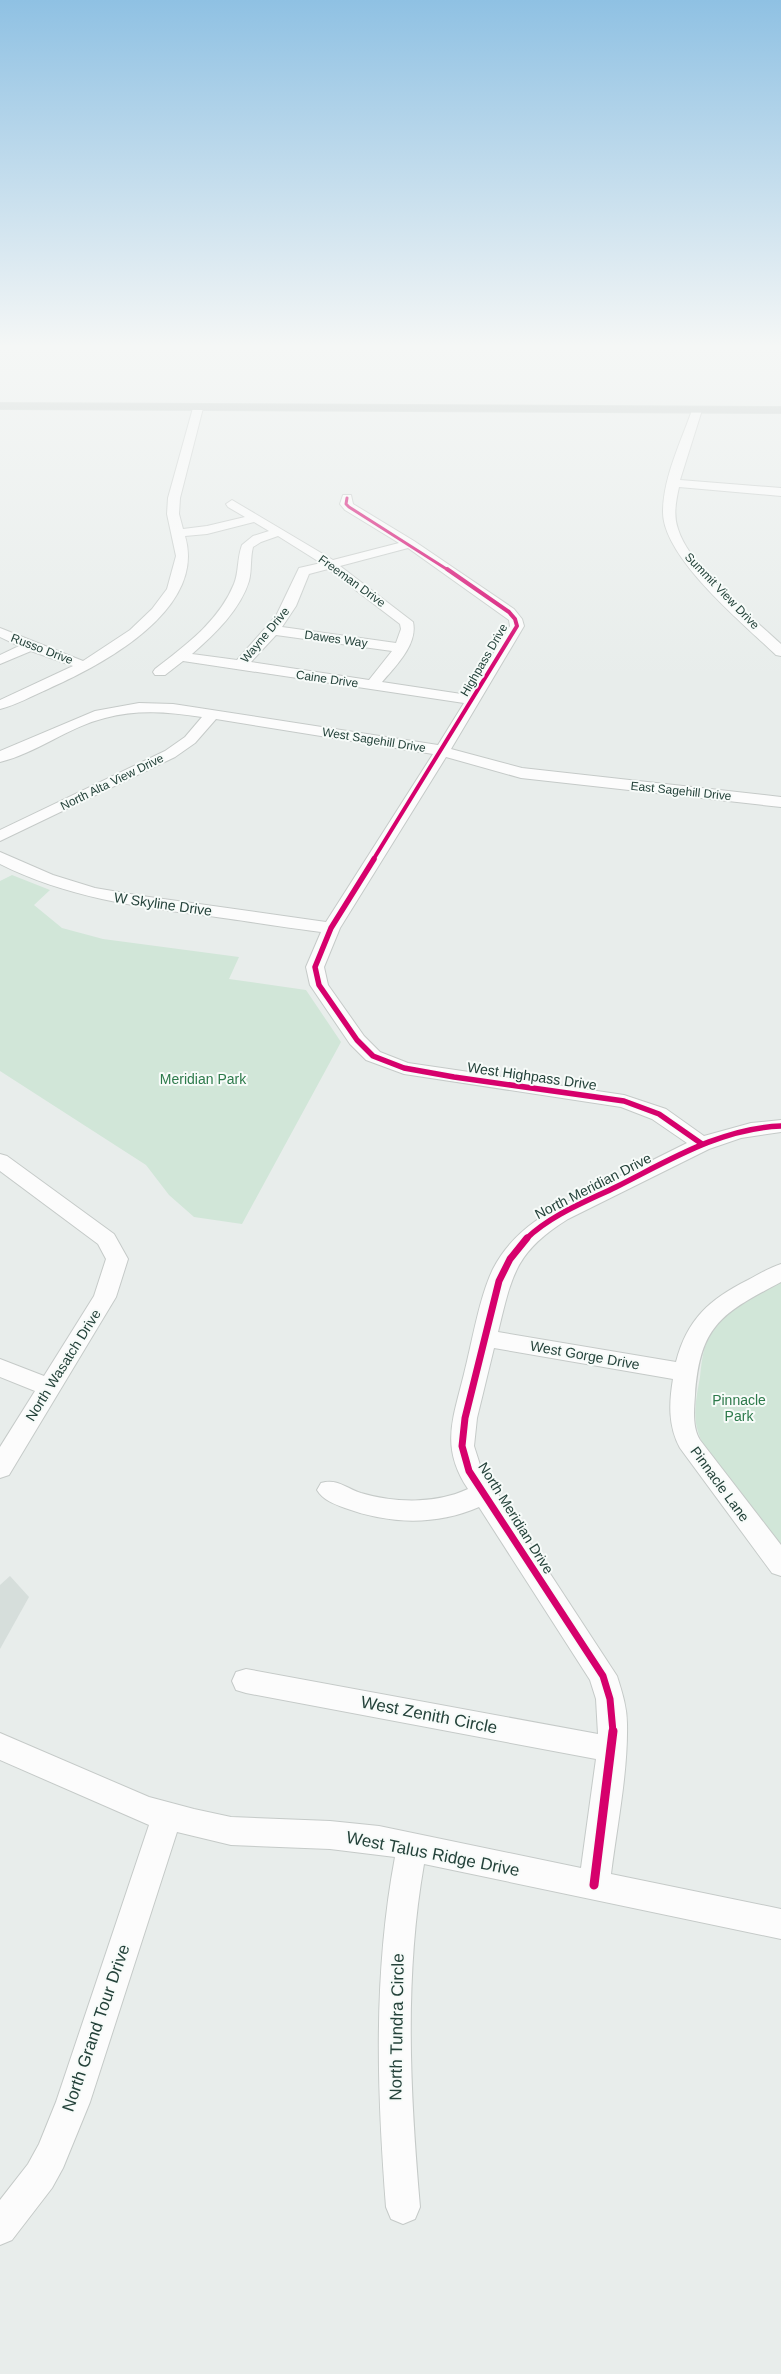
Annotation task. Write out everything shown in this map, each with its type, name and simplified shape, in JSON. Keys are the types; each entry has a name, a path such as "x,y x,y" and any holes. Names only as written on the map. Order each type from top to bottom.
{"street":[{"path":"0,705 85,666 132,634 165,601 175,584 181,569 183,555 173,509 174,498 185,458"},
{"name":"Summit View Drive","path":"683,458 675,483 669,514 671,532 685,554 710,583 781,652"},
{"path":"675,483 781,492"},
{"name":"Highpass Drive","path":"332,928 356,892 474,700 514,633 517,623 509,612 410,544 349,507 346,504 347,498"},
{"name":"Freeman Drive","path":"232,504 329,563 406,622 409,633 400,648 372,685"},
{"path":"178,532 207,530 255,518"},
{"path":"160,672 181,656 210,630 233,600 245,573 248,545 257,538 279,532"},
{"name":"Wayne Drive","path":"238,666 272,630 292,601 302,573 311,567 410,544"},
{"name":"Dawes Way","path":"272,630 400,648"},
{"name":"Russo Drive","path":"0,632 30,646 85,666"},
{"path":"0,660 30,646"},
{"name":"Caine Drive","path":"181,656 238,666 474,700"},
{"name":"West Sagehill Drive","path":"0,757 87,718 113,711 153,707 213,714 442,751 521,773 580,780"},
{"name":"North Alta View Drive","path":"0,836 170,754 190,740 213,714"},
{"name":"East Sagehill Drive","path":"580,780 781,802"},
{"name":"W Skyline Drive","path":"0,857 18,867 62,884 108,897 332,928"},
{"name":"West Highpass Drive","path":"332,928 315,967 319,985 357,1040 373,1056 404,1068 638,1105 671,1121 702,1144"},
{"name":"North Meridian Drive","path":"594,1885 612,1749 613,1723 610,1699 603,1676 485,1493 469,1471 462,1446 466,1418 498,1281 505,1265 522,1241 540,1226 560,1214 702,1144 723,1136 757,1128 781,1126"},
{"name":"North Wasatch Drive","path":"0,1161 106,1239 117,1259 105,1297 0,1468"},
{"name":"Pinnacle Lane","path":"781,1272 729,1301 706,1319 697,1332 686,1372 682,1407 683,1429 693,1449 781,1565"},
{"name":"West Gorge Drive","path":"485,1338 686,1372"},
{"path":"0,1368 49,1387"},
{"path":"330,1490 359,1503 402,1510 427,1511 453,1506 485,1493"},
{"name":"West Zenith Circle","path":"246,1681 612,1749"},
{"name":"West Talus Ridge Drive","path":"0,1746 97,1790 146,1810 231,1831 330,1835 379,1840 781,1924"},
{"name":"North Grand Tour Drive","path":"0,2228 40,2176 51,2156 73,2102 167,1816"},
{"name":"North Tundra Circle","path":"403,2207 396,2129 394,2027 401,1902 412,1848"}],"shaded area":[{"path":"10,1576 29,1597 0,1649 0,1585"}],"green space":[{"name":"Meridian Park","path":"12,875 50,890 34,905 62,928 103,939 239,957 229,979 306,990 341,1042 242,1224 194,1217 169,1195 146,1165 0,1071 0,881"},
{"name":"Pinnacle Park","path":"781,1281 781,1551 721,1475 702,1443 697,1428 695,1415 702,1358 705,1347 718,1324 736,1307"}],"cycle path":[{"path":"347,498 346,504 349,507 416,548 509,612 515,619 517,626 438,758 331,928 315,967 319,985 357,1040 373,1056 404,1068 454,1077 624,1101 659,1114 702,1144"},
{"path":"594,1885 612,1749 613,1723 610,1699 603,1676 469,1471 462,1446 465,1418 499,1281 516,1250 531,1234 560,1214 702,1144 741,1131 761,1127 781,1126"}]}
